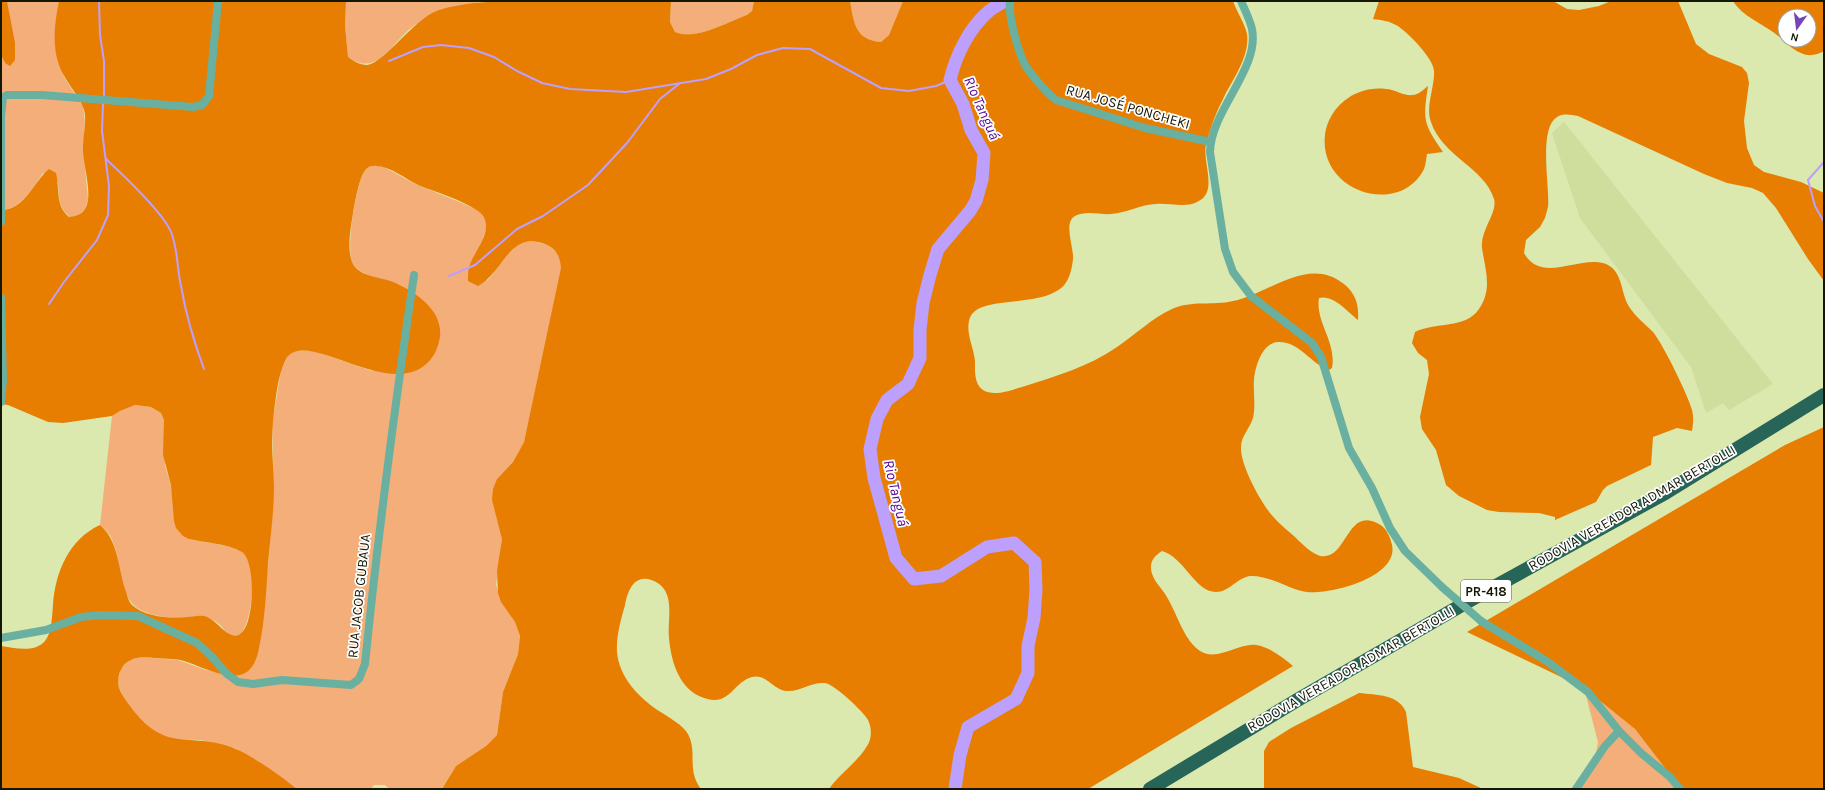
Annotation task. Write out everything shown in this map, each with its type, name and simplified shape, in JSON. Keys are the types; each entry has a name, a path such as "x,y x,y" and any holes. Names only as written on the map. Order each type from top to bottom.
{"highway":[{"name":"RODOVIA VEREADOR ADMAR BERTOLLI","path":"1150,789 1299,698 1474,598 1665,493 1824,396"}],"street":[{"path":"1,222 1,116 3,98 7,95 42,95 193,108 202,105 209,96 218,1"},
{"name":"RUA JOSÉ PONCHEKI","path":"1010,1 1009,9 1026,65 1049,94 1056,100 1145,128 1211,142"},
{"path":"1241,1 1252,30 1253,46 1249,60 1224,108 1211,142 1210,152 1225,249 1233,272 1251,296 1312,343 1321,357 1349,448 1372,488 1390,528 1405,551 1442,587 1481,621 1548,662 1588,692 1619,731 1670,777 1680,789"},
{"name":"RUA JACOB GUBAUA","path":"1,638 46,630 81,617 99,615 138,616 197,643 227,674 238,682 253,684 282,680 351,685 359,679 365,664 375,561 414,275"},
{"path":"1,298 3,380 1,402"},
{"path":"1576,789 1605,746 1619,731"}],"shaded area":[{"path":"1,1 7,1 15,43 15,60 10,66 5,63 1,55"},
{"path":"7,1 59,1 55,47 64,77 83,107 85,122 83,147 88,199 85,209 79,215 70,217 66,213 61,205 58,182 43,173 26,197 14,206 1,210 1,55 5,63 9,16"},
{"path":"59,1 346,1 345,26 348,57 359,64 367,65 382,57 410,30 429,15 439,10 465,4 492,2 671,1 670,22 675,32 692,34 711,30 747,15 752,11 754,1 850,1 857,29 866,38 872,41 881,42 889,35 903,1 1233,1 1246,30 1246,51 1236,75 1218,108 1211,126 1205,152 1208,184 1207,192 1204,198 1188,205 1150,204 1117,213 1084,213 1075,216 1072,219 1069,229 1073,262 1065,284 1055,292 1041,297 996,304 983,307 974,312 968,326 975,361 977,381 980,387 987,392 997,393 1013,390 1059,375 1095,360 1117,347 1158,317 1180,306 1233,301 1247,297 1288,279 1303,275 1317,273 1330,276 1344,284 1354,296 1358,309 1358,320 1335,301 1324,297 1319,298 1320,315 1332,349 1332,368 1329,370 1316,363 1292,345 1278,342 1272,343 1264,351 1260,356 1256,369 1254,380 1254,413 1252,422 1242,439 1242,454 1251,481 1266,507 1279,523 1310,551 1320,556 1329,555 1336,551 1342,544 1352,528 1367,520 1377,523 1387,532 1392,545 1391,556 1385,566 1375,575 1361,582 1346,587 1318,592 1300,591 1272,580 1257,576 1250,576 1241,579 1225,590 1216,592 1209,590 1195,581 1170,554 1162,551 1154,557 1151,565 1153,577 1167,597 1185,634 1200,651 1207,654 1214,654 1249,645 1256,645 1271,650 1293,666 1088,789 829,789 858,758 869,743 871,737 870,726 865,716 848,698 835,688 825,683 815,684 793,691 784,691 757,676 745,680 724,698 717,700 699,696 692,692 681,679 674,663 669,638 669,607 666,593 662,587 650,579 639,580 635,582 630,589 619,628 617,652 619,661 626,678 637,693 652,706 679,724 688,734 691,741 694,775 701,789 442,789 456,766 486,746 497,735 503,692 518,654 520,636 515,622 501,602 498,593 497,571 502,539 492,500 493,489 497,479 513,462 524,442 561,268 559,257 552,248 545,244 533,241 523,243 515,247 487,280 478,286 468,281 470,265 486,231 485,219 483,215 464,203 418,185 393,171 382,167 370,166 366,169 361,178 353,213 349,245 353,264 361,272 402,286 419,297 433,310 440,327 440,337 435,352 425,365 408,373 389,373 368,369 310,351 296,351 286,359 278,382 273,418 273,516 264,617 255,662 248,671 240,675 231,676 220,674 179,660 147,657 128,661 121,669 118,678 119,688 127,702 145,723 157,732 168,737 216,743 231,747 256,760 297,789 1,789 1,646 24,649 36,647 45,641 50,629 54,593 61,569 72,548 89,531 100,525 106,531 111,538 117,554 123,581 132,605 137,609 151,615 181,618 199,616 208,617 226,632 235,636 240,634 245,628 249,619 252,593 250,567 247,558 242,552 223,545 189,539 183,536 176,528 171,485 163,455 164,420 161,413 151,407 135,405 112,416 63,423 48,422 8,405 1,404 1,210 9,209 23,200 49,169 56,173 60,202 69,217 82,213 87,203 88,187 83,153 85,121 83,107 60,68 55,47 55,24"},
{"path":"346,1 482,1 415,25 377,60 368,63 359,63 348,57 345,26"},
{"path":"671,1 754,1 752,11 748,15 712,30 692,34 683,34 675,32 670,22"},
{"path":"850,1 903,1 889,35 881,42 872,41 866,38 857,29"},
{"path":"1379,1 1553,1 1567,9 1579,10 1599,6 1611,1 1678,1 1696,44 1709,54 1742,67 1747,73 1749,83 1744,121 1747,148 1754,165 1764,172 1801,182 1824,193 1824,281 1808,259 1776,208 1763,193 1752,188 1727,183 1704,174 1578,116 1562,115 1557,117 1551,123 1546,145 1548,207 1545,218 1540,227 1526,240 1524,253 1532,262 1541,267 1562,267 1596,262 1606,264 1612,268 1619,278 1630,308 1653,332 1669,358 1690,403 1693,418 1692,431 1677,428 1653,437 1651,465 1607,486 1596,502 1555,520 1555,517 1539,513 1499,512 1487,510 1459,496 1446,485 1436,450 1422,429 1420,417 1429,374 1427,360 1418,353 1412,343 1415,332 1431,327 1466,320 1479,309 1486,294 1487,286 1482,241 1495,204 1489,188 1482,179 1453,153 1436,134 1429,116 1434,77 1433,66 1425,53 1401,28 1382,20 1373,19"},
{"path":"1733,1 1823,1 1824,51 1810,55 1804,54 1792,48 1817,48 1817,8 1777,8 1777,35 1747,16"},
{"path":"1428,86 1425,107 1426,121 1443,152 1427,154 1424,169 1413,184 1397,192 1380,195 1363,192 1347,184 1334,171 1326,154 1326,129 1329,120 1337,108 1349,97 1367,90 1380,88 1415,95"},
{"path":"1564,122 1773,384 1729,410 1723,403 1706,413 1691,367 1580,218 1552,133"},
{"path":"374,165 384,167 415,184 462,203 479,211 485,217 487,227 483,238 487,281 508,253 521,243 535,242 548,245 557,254 560,260 560,277 524,442 513,462 497,479 502,539 496,585 502,602 515,622 520,636 518,654 503,692 497,735 486,746 456,766 442,789 389,789 385,785 374,785 371,789 297,789 235,748 200,740 171,739 158,734 139,718 124,698 119,688 118,680 121,669 129,660 140,657 178,660 206,670 236,675 268,567 274,487 272,425 281,370 288,355 296,350 314,351 372,371 392,282 369,275 359,270 352,262 350,243 353,214 362,176 366,169"},
{"path":"135,405 151,407 161,413 164,420 165,466 171,485 173,501 189,539 232,547 243,552 248,558 252,580 251,605 245,627 241,634 231,635 226,632 220,624 213,621 164,617 148,613 134,605 128,598 121,579 116,550 112,539 108,532 100,525 112,416"},
{"path":"1824,427 1824,789 1681,789 1635,729 1584,688 1467,632 1785,445"},
{"path":"1584,688 1635,729 1681,789 1577,789 1596,754 1598,742"},
{"path":"1359,693 1386,696 1398,702 1402,706 1406,712 1413,767 1459,778 1483,789 1264,789 1264,751 1269,742 1291,728"}],"waterway":[{"path":"99,1 100,35 104,61 104,95"},
{"name":"Rio Tanguá","path":"955,789 960,755 968,727 1016,699 1028,673 1028,646 1034,618 1036,590 1035,562 1014,543 987,547 941,576 914,579 896,558 874,478 870,449 877,419 887,400 908,384 920,358 920,330 923,303 938,249 970,211 976,201 982,180 984,153 971,130 963,104 950,80 964,42 975,25 989,11 1005,1"},
{"path":"389,61 423,47 441,45 469,48 494,57 517,71 542,83 570,89 626,92 706,79 731,69 757,55 783,48 810,49 881,88 909,91 936,86 950,80"},
{"path":"449,276 475,265 517,229 543,216 588,185 627,143 660,99 679,84"},
{"path":"49,304 97,240 108,215 109,186 102,131 103,103"},
{"path":"106,159 160,214 171,232 175,245 185,307 204,369"},
{"path":"1824,162 1808,180 1815,206 1824,222"}]}
